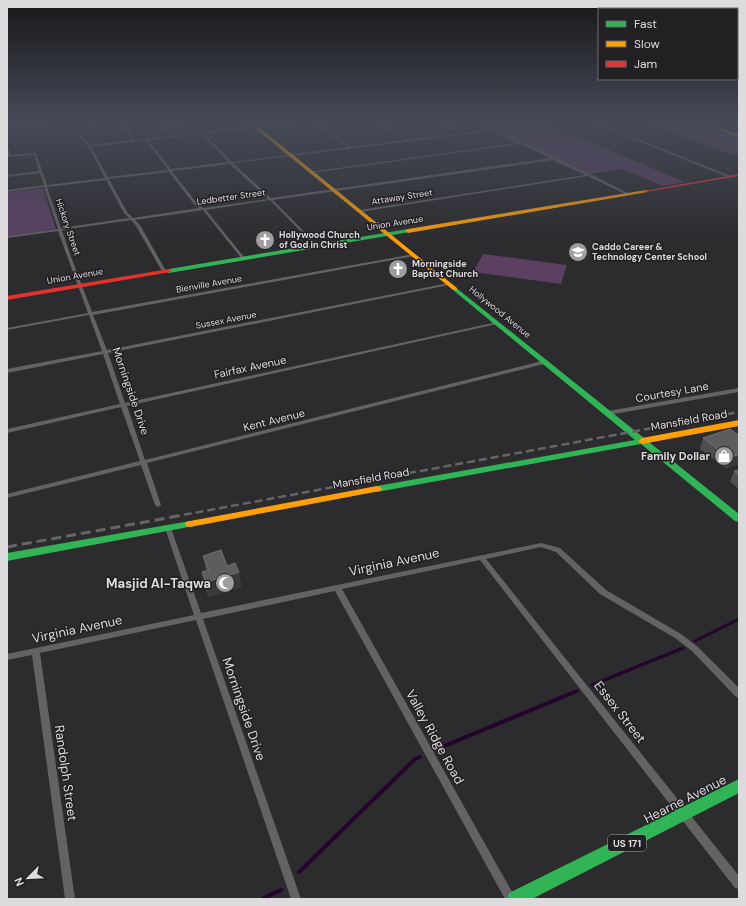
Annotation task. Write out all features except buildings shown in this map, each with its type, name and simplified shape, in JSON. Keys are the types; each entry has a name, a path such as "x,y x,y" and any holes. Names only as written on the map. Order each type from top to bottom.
{"main road":[{"name":"Hollywood Avenue","path":"299,162 739,519"},
{"name":"Union Avenue","path":"7,298 735,176"},
{"name":"Mansfield Road","path":"7,558 739,423"},
{"name":"Hearne Avenue","path":"515,899 739,786"}],"street":[{"name":"Hickory Street","path":"38,162 80,285"},
{"path":"99,162 126,213 142,232 164,271"},
{"path":"165,162 194,202 203,209 243,258"},
{"path":"7,191 229,162"},
{"path":"231,162 316,246"},
{"path":"311,172 381,162"},
{"name":"Ledbetter Street","path":"7,237 524,162"},
{"path":"562,162 628,194"},
{"path":"699,162 735,176"},
{"path":"7,176 41,172"},
{"name":"Attaway Street","path":"360,212 589,175"},
{"name":"Bienville Avenue","path":"7,329 414,255"},
{"name":"Sussex Avenue","path":"7,371 449,284"},
{"name":"Morningside Drive","path":"80,285 106,352 158,506"},
{"name":"Fairfax Avenue","path":"7,431 497,323"},
{"name":"Kent Avenue","path":"7,496 546,362"},
{"name":"Courtesy Lane","path":"608,414 739,390"},
{"name":"Morningside Drive","path":"168,528 296,899"},
{"name":"Virginia Avenue","path":"7,657 481,556 534,545 546,545 558,550 603,592 669,630 686,642 739,694"},
{"name":"Essex Street","path":"481,556 739,884"},
{"name":"Valley Ridge Road","path":"337,587 510,899"},
{"name":"Randolph Street","path":"36,650 70,899"}],"shaded area":[{"path":"564,162 638,162 685,182 663,186 623,169 589,174"},
{"path":"43,188 56,229 7,236 7,192"},
{"path":"483,254 567,265 561,284 473,272"}],"waterway":[{"path":"695,641 739,619"},
{"path":"592,685 683,648"},
{"path":"437,749 577,691"},
{"path":"299,872 415,759 420,757"},
{"path":"262,899 281,890"}],"railway":[{"path":"172,517 739,412"},
{"path":"7,547 178,516"}],"traffic: fast":[{"path":"169,271 408,231"},
{"path":"455,289 739,519"},
{"path":"377,489 642,441"},
{"path":"7,557 190,524"},
{"path":"515,899 739,786"}],"traffic: slow":[{"path":"299,162 455,289"},
{"path":"408,231 646,191"},
{"path":"642,441 739,423"},
{"path":"190,524 377,489"}],"traffic: jam":[{"path":"646,191 739,175"},
{"path":"7,298 169,271"}],"place":[{"name":"Hollywood Church of God in Christ","path":"265,240"},
{"name":"Caddo Career & Technology Center School","path":"578,252"},
{"name":"Morningside Baptist Church","path":"398,269"},
{"name":"Family Dollar","path":"724,456"},
{"name":"Masjid Al-Taqwa","path":"225,583"}]}
